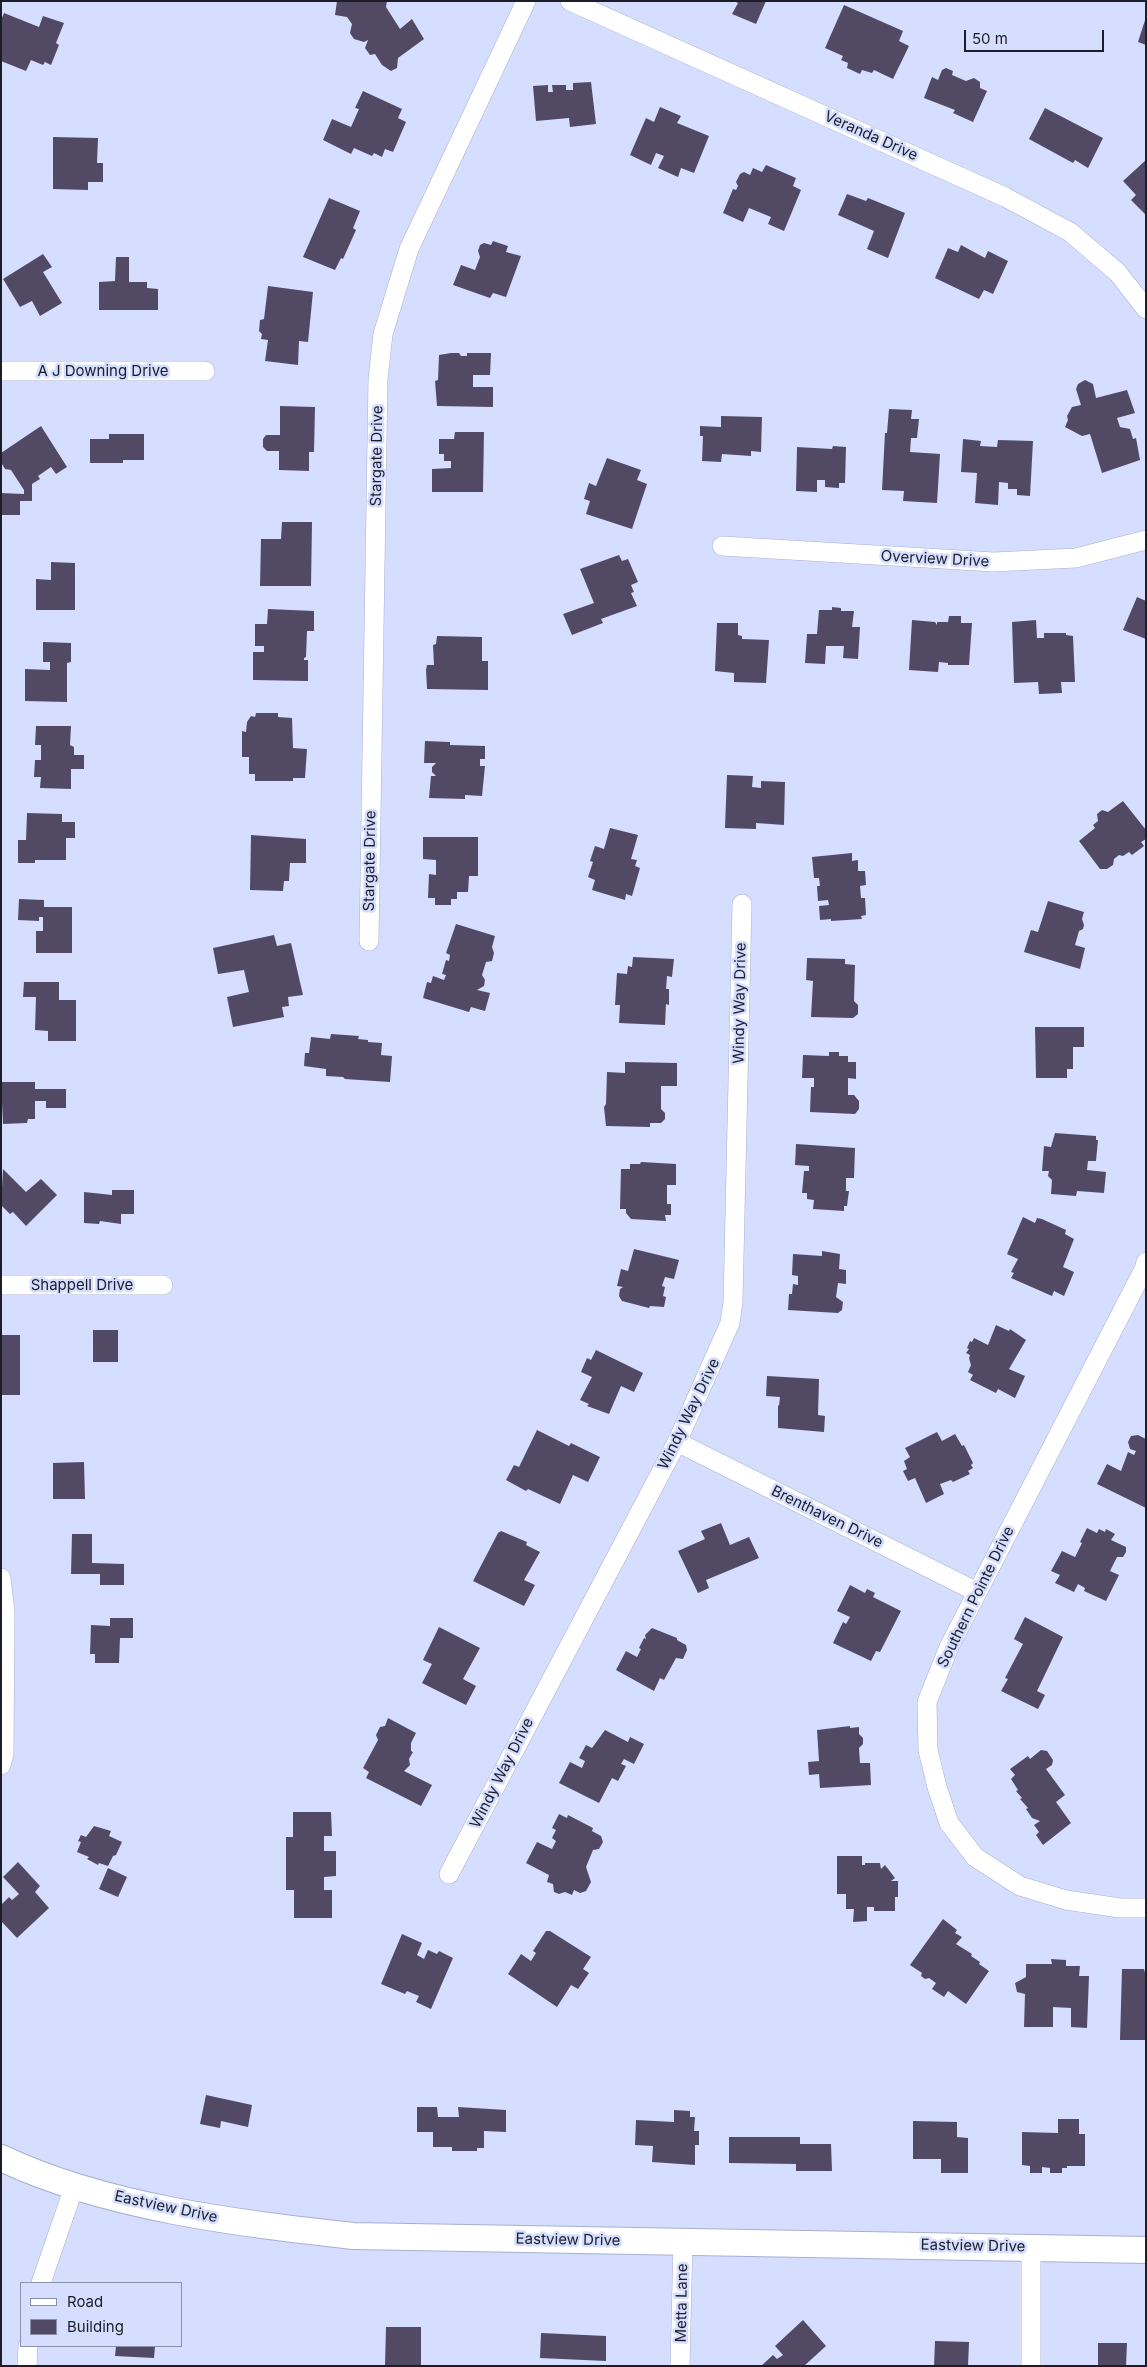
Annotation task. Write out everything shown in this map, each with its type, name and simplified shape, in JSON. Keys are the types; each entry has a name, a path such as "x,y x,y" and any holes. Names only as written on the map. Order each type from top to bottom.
{"street":[{"name":"Stargate Drive","path":"369,941 378,379 383,334 409,249 526,1"},
{"name":"Veranda Drive","path":"570,1 1005,197 1070,232 1118,273 1146,309"},
{"name":"A J Downing Drive","path":"1,371 205,371"},
{"name":"Overview Drive","path":"722,546 994,562 1076,558 1146,540"},
{"name":"Windy Way Drive","path":"449,1874 677,1442 730,1323 733,1302 742,904"},
{"name":"Southern Pointe Drive","path":"1146,1262 949,1646 927,1702 928,1750 937,1787 949,1823 975,1857 1020,1886 1066,1900 1120,1908 1146,1908"},
{"name":"Shappell Drive","path":"1,1285 163,1285"},
{"name":"Brenthaven Drive","path":"677,1442 978,1592"},
{"path":"1,1578 5,1612 4,1754 1,1765"},
{"name":"Eastview Drive","path":"1,2158 74,2187 248,2224 353,2236 1146,2250"},
{"path":"41,2282 74,2187"},
{"name":"Metta Lane","path":"680,2366 683,2241"},
{"path":"1031,2247 1031,2366"},
{"path":"27,2366 28,2347"}],"building":[{"path":"337,1 387,1 386,7 400,29 412,19 424,39 398,58 397,68 391,71 382,65 375,54 370,55 365,48 368,40 364,42 354,39 350,33 352,24 347,17 335,15"},
{"path":"734,1 766,1 756,24 732,14 738,3"},
{"path":"844,5 903,31 899,41 909,46 893,79 874,70 872,73 862,70 860,74 847,68 848,63 841,60 843,56 825,48"},
{"path":"4,13 39,27 43,16 64,23 56,43 59,45 51,65 45,62 43,65 31,60 26,71 1,61 1,20"},
{"path":"1146,17 1146,45 1138,42"},
{"path":"946,68 953,71 952,75 966,81 974,78 980,82 980,88 987,91 973,122 953,113 955,110 924,98 932,77 938,80 942,70"},
{"path":"591,82 596,124 570,127 569,118 536,121 533,86 548,85 548,92 553,92 552,85 566,85 566,90 573,90 573,83"},
{"path":"363,91 402,109 398,118 406,122 393,152 385,149 382,157 374,153 372,156 354,148 351,154 323,140 332,119 351,127 359,109 355,108"},
{"path":"660,107 681,116 677,123 709,136 694,173 681,168 678,177 658,168 664,156 656,153 651,165 630,155 646,118 654,122"},
{"path":"1045,108 1103,138 1088,168 1075,160 1073,163 1029,139"},
{"path":"53,137 98,138 97,163 103,163 103,182 88,182 88,190 53,189"},
{"path":"1146,160 1146,215 1131,200 1136,195 1123,181"},
{"path":"766,165 796,178 793,186 801,190 784,231 768,224 771,217 749,208 743,222 723,213 733,189 736,190 738,186 736,182 740,174 744,172 750,175 753,168 762,172"},
{"path":"847,194 866,201 868,198 905,213 888,258 867,249 874,231 838,215"},
{"path":"329,198 360,211 353,228 356,230 343,259 341,258 335,270 303,257"},
{"path":"493,241 508,246 506,252 521,256 506,297 493,293 490,298 453,285 461,265 475,270 480,257 478,251 480,245 484,243 491,245"},
{"path":"961,245 985,258 988,251 1008,261 993,294 984,290 979,299 935,278 948,248 958,252"},
{"path":"43,254 52,267 43,272 62,303 40,316 32,301 20,307 3,279"},
{"path":"116,257 129,257 129,282 147,282 147,288 158,289 158,310 99,310 99,282 115,281"},
{"path":"268,286 313,292 308,342 299,341 298,365 265,361 268,340 261,339 262,334 259,331 260,320 264,319"},
{"path":"451,353 467,356 467,353 491,353 490,375 473,375 473,387 493,387 493,407 437,406 435,381 438,380 439,355"},
{"path":"1085,380 1093,384 1096,398 1127,390 1135,413 1117,418 1120,427 1130,429 1133,439 1136,438 1140,460 1102,473 1090,434 1082,436 1065,427 1068,420 1067,416 1072,407 1081,405 1076,389 1078,384"},
{"path":"280,406 315,407 314,452 309,452 309,471 279,470 279,451 267,451 263,447 263,439 266,435 280,435"},
{"path":"889,409 912,410 911,419 919,419 917,438 911,438 910,452 940,454 937,503 903,501 904,491 882,490 885,433 887,433"},
{"path":"721,416 762,417 761,452 751,451 751,456 722,454 721,462 702,461 703,436 700,436 700,426 721,427"},
{"path":"41,426 67,467 56,474 51,467 38,476 40,479 32,484 32,501 20,501 20,515 1,515 1,493 24,494 24,490 11,470 5,469 2,464 1,453"},
{"path":"455,432 484,432 483,492 432,492 432,469 451,468 451,461 444,461 444,454 439,454 439,439 454,439"},
{"path":"109,434 144,434 144,460 123,460 123,463 90,463 90,439 109,439"},
{"path":"963,439 981,441 980,446 997,447 998,440 1033,441 1030,496 1017,495 1017,489 1008,489 1008,483 999,482 998,505 975,503 977,473 961,472"},
{"path":"833,446 846,447 845,483 839,483 839,488 825,487 825,480 817,480 817,492 796,491 797,447 832,449"},
{"path":"607,458 641,470 637,480 647,484 632,529 586,514 590,501 584,499 589,483 596,486"},
{"path":"282,522 312,522 311,586 260,586 261,539 281,539"},
{"path":"619,555 622,561 628,559 638,582 631,585 634,592 631,593 637,606 601,619 603,623 572,635 563,614 594,603 580,569"},
{"path":"51,562 75,563 75,610 36,610 36,579 51,580"},
{"path":"1137,597 1146,601 1146,639 1123,630"},
{"path":"832,607 841,608 841,611 854,611 852,627 860,627 858,659 843,658 844,646 826,646 825,664 805,663 807,634 817,634 819,610 832,610"},
{"path":"268,609 314,611 314,631 307,631 306,657 304,658 304,660 308,660 308,681 253,680 253,652 264,652 264,646 255,646 255,624 267,624"},
{"path":"949,616 961,616 961,623 972,623 969,665 948,665 948,663 939,662 938,672 909,670 912,620 935,622 937,625 937,622 948,622"},
{"path":"1036,620 1037,638 1044,638 1044,633 1066,633 1066,635 1073,636 1075,682 1061,682 1062,693 1039,694 1038,682 1014,683 1012,622"},
{"path":"717,623 738,623 738,635 742,636 742,639 769,640 766,683 734,682 734,673 715,671"},
{"path":"437,636 482,637 482,661 488,661 488,690 427,689 426,670 427,665 434,665 433,645 436,644"},
{"path":"43,642 71,643 71,662 67,663 67,702 25,701 25,669 50,670 50,662 43,662"},
{"path":"256,713 278,713 278,717 292,718 293,748 307,749 305,778 293,778 293,781 255,781 255,774 249,774 249,757 242,757 242,731 246,732 247,722 251,716 255,717"},
{"path":"36,726 71,726 70,745 74,747 74,755 84,755 84,769 71,769 71,789 40,788 41,777 34,777 35,760 41,760 41,745 35,745"},
{"path":"425,741 450,742 450,745 485,746 485,759 480,759 480,766 485,766 482,796 465,795 465,799 429,798 431,776 436,776 432,772 432,767 436,763 424,763"},
{"path":"727,775 753,776 752,787 761,788 761,781 785,782 784,825 756,823 756,829 725,828"},
{"path":"1123,801 1146,830 1146,839 1141,842 1144,846 1132,855 1129,852 1123,856 1119,855 1114,859 1113,865 1107,869 1100,869 1079,841 1095,828 1093,825 1098,821 1097,814 1102,810 1108,812"},
{"path":"27,813 62,814 62,822 75,822 75,838 66,838 66,860 35,860 35,863 18,863 18,840 26,840"},
{"path":"610,828 638,835 631,859 637,860 635,866 640,868 632,896 626,894 625,900 592,890 595,880 588,877 593,862 590,861 595,846 604,849"},
{"path":"251,835 306,839 306,863 290,863 289,881 284,881 283,891 250,890"},
{"path":"423,837 478,837 478,876 469,876 468,892 457,892 457,899 451,899 451,905 435,905 435,898 428,898 429,874 436,875 436,860 423,859"},
{"path":"852,853 852,861 858,860 858,871 865,871 866,885 860,886 861,898 865,898 866,915 861,916 862,919 820,920 819,906 829,905 828,900 818,901 817,886 820,886 819,878 814,878 812,857"},
{"path":"19,899 44,900 44,907 72,907 72,953 36,953 36,931 43,931 43,917 39,917 39,921 18,920"},
{"path":"1048,901 1084,912 1082,919 1083,929 1079,931 1075,945 1085,948 1080,969 1024,952 1031,930 1038,932"},
{"path":"456,924 495,936 492,947 494,953 492,961 486,962 482,975 485,980 484,986 477,990 490,993 485,1011 471,1007 469,1012 423,998 427,982 431,983 433,976 444,980 446,975 442,974 446,960 449,961 450,955 446,953"},
{"path":"274,935 277,946 291,943 303,995 288,997 289,1006 282,1007 284,1017 233,1027 227,997 249,992 244,970 218,974 213,948"},
{"path":"633,957 674,959 672,977 667,976 666,989 669,989 669,1005 666,1004 665,1025 619,1023 620,1005 615,1005 617,973 627,974 628,966 632,967"},
{"path":"807,958 845,959 845,964 855,965 854,1001 858,1005 858,1014 853,1018 811,1017 813,981 806,980"},
{"path":"24,982 59,982 59,1000 76,1000 76,1041 48,1041 48,1031 35,1030 36,997 23,997"},
{"path":"1035,1027 1084,1027 1084,1047 1073,1047 1073,1069 1067,1069 1067,1078 1036,1078"},
{"path":"331,1034 359,1036 358,1039 382,1043 381,1055 392,1056 390,1082 326,1076 326,1069 304,1066 305,1053 309,1053 311,1037 330,1039"},
{"path":"829,1052 839,1052 839,1056 848,1056 848,1062 856,1062 856,1079 848,1078 848,1095 854,1095 859,1101 859,1109 855,1114 810,1112 811,1087 814,1087 814,1078 802,1078 803,1055 829,1056"},
{"path":"625,1062 677,1063 677,1086 661,1086 661,1109 665,1113 665,1119 661,1123 650,1123 650,1127 606,1126 604,1107 606,1104 607,1072 625,1073"},
{"path":"1,1082 35,1082 35,1089 66,1089 66,1108 46,1108 46,1101 35,1101 35,1119 28,1119 27,1123 3,1124"},
{"path":"1055,1133 1096,1136 1096,1140 1098,1140 1096,1161 1088,1161 1087,1170 1106,1172 1104,1193 1077,1191 1076,1196 1051,1194 1052,1180 1048,1176 1049,1171 1042,1171 1044,1146 1051,1147"},
{"path":"796,1144 855,1148 854,1178 846,1178 846,1191 849,1191 847,1206 844,1206 844,1211 813,1209 814,1200 807,1199 807,1193 802,1193 804,1171 809,1171 809,1166 795,1165"},
{"path":"641,1162 676,1164 676,1185 667,1185 667,1204 671,1204 671,1215 665,1215 666,1221 631,1219 626,1213 626,1209 620,1209 621,1169 630,1169 630,1164 640,1164"},
{"path":"3,1169 26,1192 41,1179 57,1195 26,1226 13,1212 10,1214 1,1205"},
{"path":"112,1190 134,1190 134,1214 121,1214 121,1224 100,1221 99,1224 84,1223 84,1192 112,1195"},
{"path":"1023,1217 1035,1223 1037,1218 1042,1219 1066,1230 1065,1234 1074,1239 1063,1267 1074,1272 1064,1296 1054,1291 1052,1296 1011,1278 1014,1273 1011,1272 1018,1259 1007,1254"},
{"path":"634,1249 679,1260 674,1279 665,1277 662,1286 665,1287 663,1296 666,1297 664,1307 650,1306 649,1308 622,1301 619,1296 620,1289 623,1287 617,1286 621,1269 628,1271"},
{"path":"822,1251 840,1254 839,1269 846,1270 846,1284 838,1283 836,1297 843,1302 842,1310 838,1313 788,1310 789,1294 792,1294 793,1284 798,1285 798,1276 792,1275 793,1254 822,1256"},
{"path":"996,1325 1009,1331 1010,1329 1026,1340 1009,1369 1025,1376 1015,1398 998,1389 996,1393 970,1380 973,1375 968,1372 971,1365 970,1355 966,1353 969,1349 967,1348 970,1341 972,1342 974,1338 988,1345"},
{"path":"93,1330 118,1330 118,1362 93,1362"},
{"path":"1,1335 20,1335 20,1395 1,1395"},
{"path":"596,1350 643,1373 634,1392 621,1386 609,1414 587,1406 589,1404 580,1400 592,1377 581,1372 587,1358 591,1360"},
{"path":"767,1376 819,1379 818,1415 825,1416 824,1432 778,1428 780,1397 766,1396"},
{"path":"537,1430 569,1446 571,1443 600,1457 588,1482 573,1475 560,1504 528,1489 526,1491 506,1480 514,1465 519,1467"},
{"path":"937,1432 942,1441 955,1434 962,1446 964,1445 973,1463 971,1465 973,1468 968,1471 970,1474 953,1482 951,1480 940,1484 944,1494 926,1503 915,1478 908,1481 903,1471 907,1469 904,1461 910,1457 905,1448"},
{"path":"1138,1435 1146,1439 1146,1508 1097,1484 1107,1464 1121,1471 1128,1452 1134,1455 1136,1451 1130,1449 1128,1442 1131,1436"},
{"path":"84,1462 85,1499 53,1499 53,1463"},
{"path":"721,1523 730,1545 749,1537 759,1558 706,1580 709,1588 698,1593 678,1551 705,1539 701,1531"},
{"path":"1087,1528 1097,1533 1099,1529 1105,1532 1106,1529 1115,1534 1111,1540 1126,1547 1123,1557 1117,1557 1110,1571 1119,1575 1106,1601 1084,1591 1085,1588 1078,1584 1074,1592 1055,1583 1060,1575 1051,1571 1062,1551 1075,1557"},
{"path":"501,1531 527,1542 526,1545 540,1552 524,1580 535,1585 524,1606 473,1581 498,1533"},
{"path":"72,1534 92,1534 92,1563 124,1564 124,1585 100,1585 100,1574 71,1574"},
{"path":"850,1585 865,1593 867,1589 875,1593 873,1597 901,1611 880,1652 876,1651 871,1661 833,1643 843,1622 846,1624 850,1617 837,1611"},
{"path":"1025,1617 1063,1637 1037,1691 1045,1695 1038,1709 1001,1691 1008,1679 1005,1678 1023,1644 1014,1639"},
{"path":"110,1618 133,1618 133,1638 120,1638 119,1663 95,1663 95,1654 90,1654 91,1625 110,1626"},
{"path":"439,1627 480,1648 463,1679 476,1686 466,1705 422,1683 432,1664 423,1660"},
{"path":"652,1628 677,1638 677,1640 686,1645 687,1650 683,1659 676,1658 664,1680 660,1678 654,1691 616,1670 626,1651 637,1657 644,1638 646,1639 645,1635"},
{"path":"388,1718 416,1733 411,1743 411,1751 413,1752 409,1759 410,1765 404,1771 432,1785 421,1806 366,1778 369,1772 363,1768 378,1740 376,1735 380,1727 385,1726"},
{"path":"850,1726 850,1728 859,1727 859,1734 863,1738 863,1744 859,1748 860,1763 870,1763 871,1785 820,1788 819,1774 809,1775 808,1762 819,1761 817,1730"},
{"path":"605,1730 628,1742 630,1737 644,1744 634,1764 624,1759 621,1764 626,1766 618,1781 612,1778 599,1803 559,1783 570,1762 582,1768 585,1761 579,1758 586,1745 592,1748"},
{"path":"1041,1750 1047,1751 1053,1760 1052,1765 1046,1769 1065,1795 1056,1802 1071,1823 1043,1845 1036,1835 1039,1832 1034,1825 1040,1821 1032,1818 1026,1809 1028,1808 1020,1799 1022,1798 1016,1791 1018,1790 1011,1779 1015,1775 1010,1769 1028,1756 1030,1759"},
{"path":"293,1812 331,1812 332,1836 324,1836 324,1851 336,1851 336,1876 324,1877 324,1890 332,1890 332,1918 294,1918 294,1890 286,1890 286,1837 293,1837"},
{"path":"559,1814 567,1818 568,1815 593,1828 592,1831 601,1836 603,1842 599,1849 593,1850 586,1867 591,1882 586,1891 580,1893 574,1890 572,1895 565,1892 559,1894 554,1892 553,1884 547,1882 549,1875 526,1863 537,1842 552,1849 556,1841 552,1838 556,1830 552,1828"},
{"path":"94,1826 111,1831 109,1836 122,1842 108,1866 99,1863 98,1865 87,1859 89,1857 77,1852 81,1842 78,1841 81,1835 86,1837"},
{"path":"837,1856 862,1856 862,1865 865,1865 865,1863 880,1863 881,1869 885,1865 895,1878 891,1881 898,1881 898,1897 895,1897 895,1911 874,1911 874,1907 867,1907 867,1921 853,1922 854,1909 846,1909 846,1894 837,1894"},
{"path":"18,1862 40,1886 35,1892 49,1908 17,1938 1,1921 1,1905 9,1897 12,1900 19,1894 3,1877"},
{"path":"108,1868 127,1877 118,1897 99,1889"},
{"path":"943,1919 957,1930 955,1933 962,1937 956,1944 972,1954 971,1956 980,1962 979,1964 989,1971 966,2004 948,1991 944,1997 932,1989 936,1983 929,1978 925,1979 921,1976 922,1973 910,1965"},
{"path":"546,1931 550,1931 591,1957 583,1969 589,1973 578,1989 571,1985 557,2007 508,1974 521,1954 531,1961 536,1953 533,1951"},
{"path":"402,1934 422,1943 417,1955 424,1959 428,1950 437,1954 439,1951 453,1958 431,2009 416,2002 419,1996 407,1991 405,1994 381,1984"},
{"path":"1051,1959 1066,1960 1066,1966 1080,1966 1079,1976 1089,1976 1087,2028 1071,2027 1071,2008 1053,2007 1053,2027 1024,2027 1025,1994 1017,1992 1015,1983 1026,1977 1026,1964 1052,1964"},
{"path":"1122,1969 1144,1969 1146,1976 1146,2040 1120,2040"},
{"path":"206,2095 252,2105 248,2127 221,2121 220,2128 200,2124"},
{"path":"417,2107 437,2107 438,2117 459,2117 458,2107 506,2110 506,2132 484,2131 484,2148 477,2148 477,2151 452,2151 452,2147 433,2147 433,2132 417,2132"},
{"path":"674,2110 690,2111 690,2117 695,2117 694,2131 699,2131 699,2145 695,2145 695,2165 652,2162 653,2146 635,2145 636,2120 674,2122"},
{"path":"1058,2119 1079,2119 1079,2134 1085,2134 1085,2166 1067,2166 1067,2168 1062,2168 1062,2173 1050,2173 1050,2168 1042,2167 1042,2173 1030,2173 1030,2166 1022,2165 1022,2132 1058,2133"},
{"path":"913,2121 957,2122 957,2137 968,2138 968,2173 941,2173 941,2159 913,2159"},
{"path":"729,2137 800,2137 800,2144 831,2144 832,2171 796,2171 796,2164 729,2163"},
{"path":"803,2320 826,2346 804,2366 761,2366 773,2355 777,2359 783,2355 775,2346"},
{"path":"386,2327 421,2327 421,2366 385,2366"},
{"path":"541,2333 606,2336 606,2361 540,2358"},
{"path":"935,2341 969,2342 968,2366 934,2366"},
{"path":"1098,2343 1127,2343 1126,2366 1098,2366"},
{"path":"116,2347 155,2347 154,2358 115,2356"}]}
